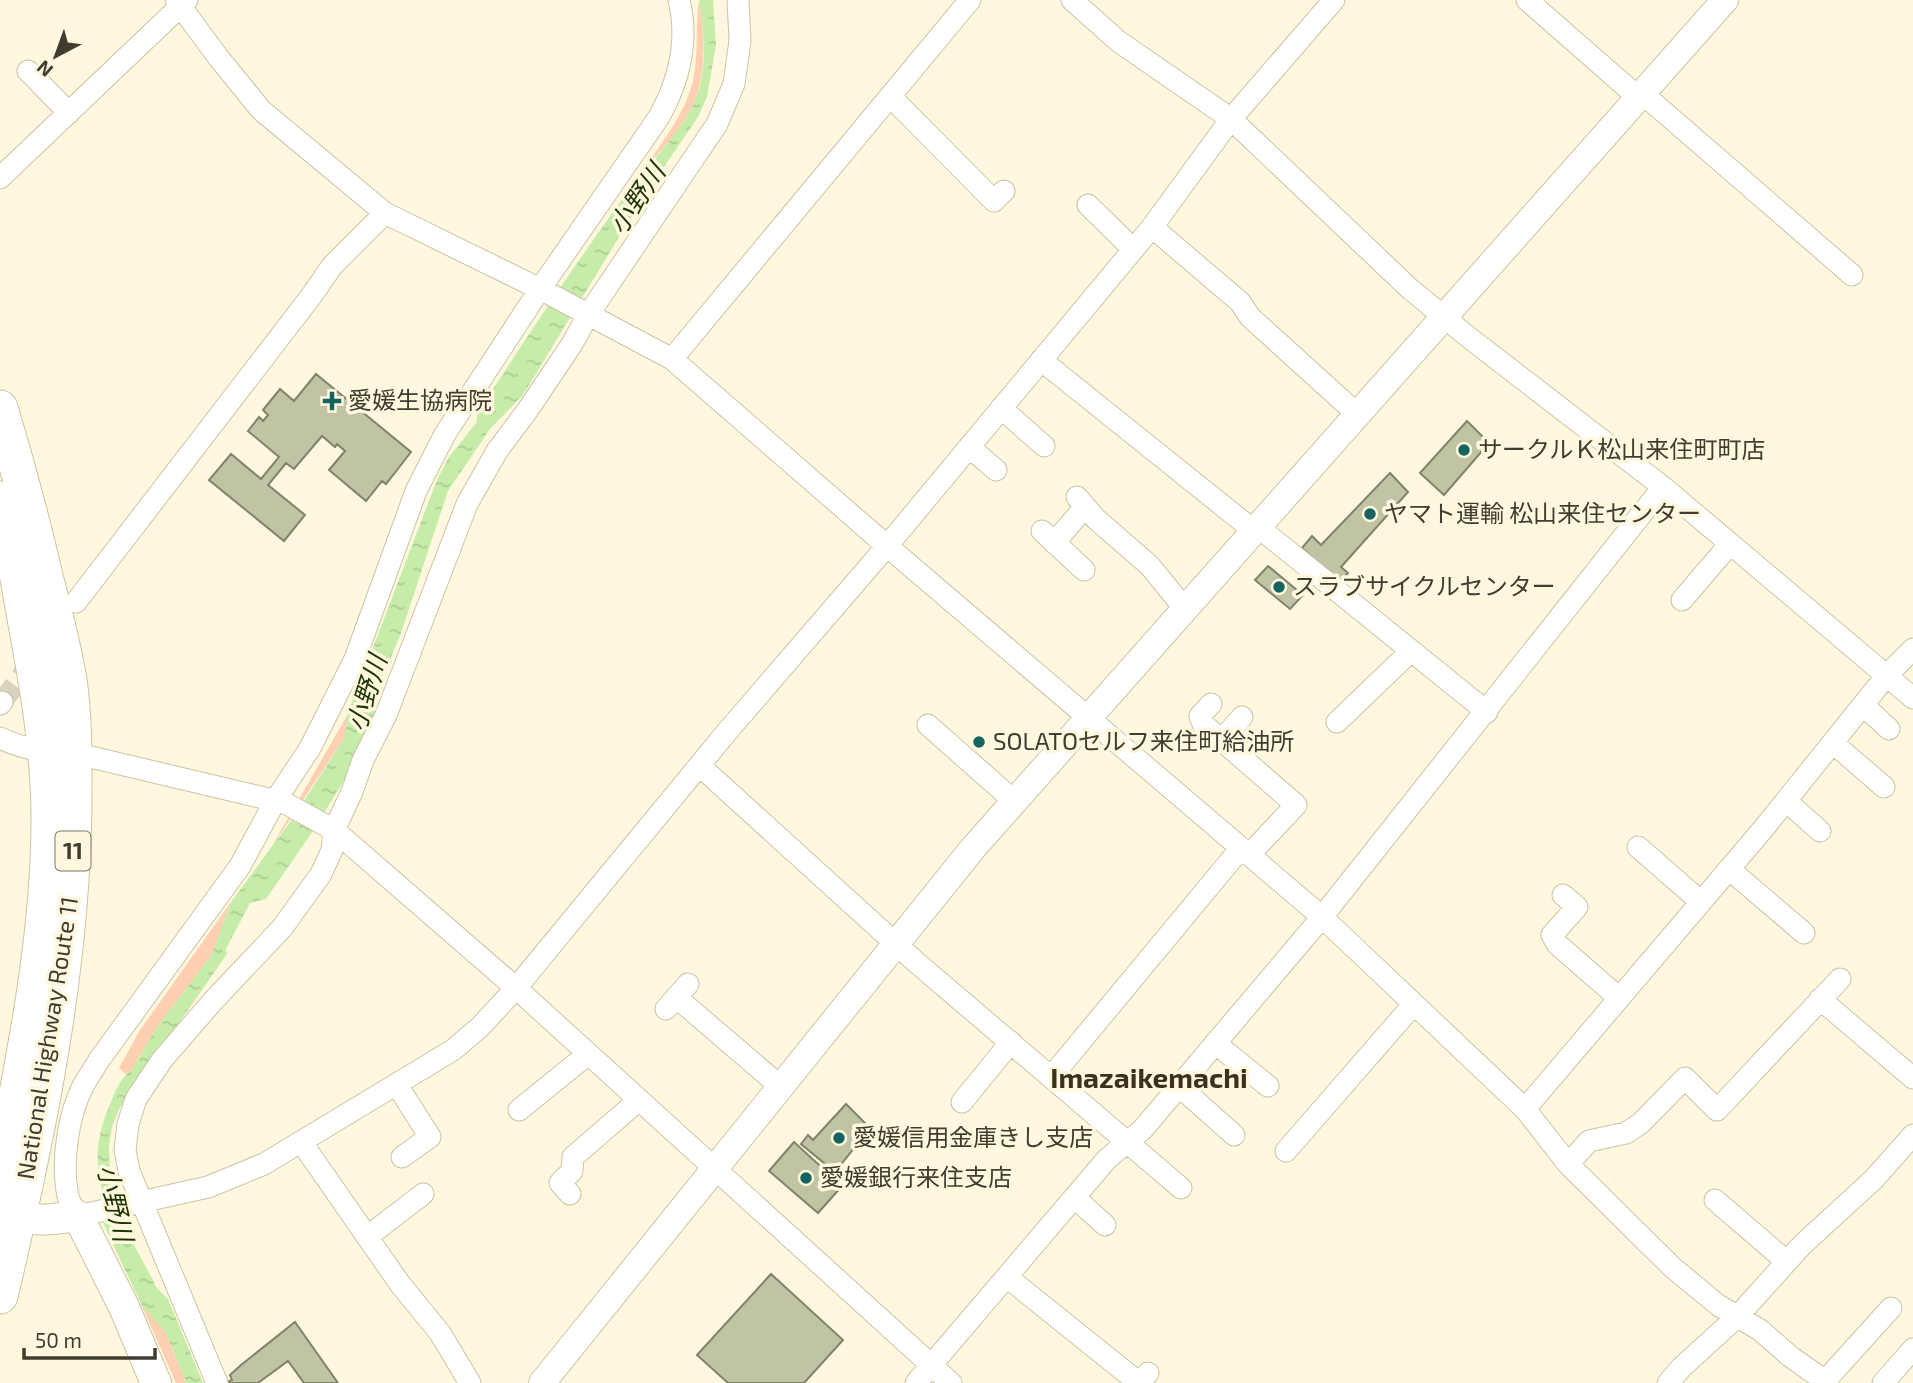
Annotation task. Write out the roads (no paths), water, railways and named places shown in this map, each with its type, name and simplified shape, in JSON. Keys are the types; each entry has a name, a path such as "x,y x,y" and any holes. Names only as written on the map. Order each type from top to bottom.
{"highway":[{"name":"National Highway Route 11","path":"0,408 14,453 69,680 49,817 44,917 23,1064 0,1181"},
{"name":"National Highway Route 11","path":"0,499 30,642 60,752 73,866 70,916 43,1095 9,1212 0,1296"}],"main road":[{"path":"9,1212 37,1221 83,1215 156,1383"}],"street":[{"path":"679,0 683,42 679,71 659,117 445,434 404,522 355,659 324,723 280,802 240,866 99,1060 82,1088 72,1117 66,1161 66,1191 69,1202 83,1215 208,1187 264,1164 453,1050 480,1027 516,988 887,546 1152,227 1231,119 1334,0"},
{"path":"217,1383 129,1171 125,1150 128,1124 136,1099 162,1060 282,928 321,874 332,850 329,827 352,792 363,760 386,715 467,504 497,450 535,400 572,344 585,313 716,124 734,85 740,41 738,0"},
{"path":"673,359 970,0"},
{"path":"1072,0 1118,41 1231,119 1399,279 1663,487 1913,698"},
{"path":"1527,0 1852,275"},
{"path":"542,1383 1014,801 1725,0"},
{"path":"0,178 181,2 224,66 261,110 385,213 543,290 673,359 1087,718 1322,917 1524,1109 1568,1164 1672,1267 1718,1305 1760,1330 1791,1357 1827,1382 1891,1308"},
{"path":"27,71 69,113"},
{"path":"890,96 994,201 1004,191"},
{"path":"1087,205 1133,249"},
{"path":"76,602 332,266 385,213"},
{"path":"1152,227 1240,302 1250,317 1357,414"},
{"path":"1041,360 1487,712"},
{"path":"1001,408 1044,446"},
{"path":"969,447 996,470"},
{"path":"916,1383 1107,1159 1143,1129 1322,917 1663,487"},
{"path":"1084,570 1048,537 1081,502 1096,519 1150,566 1184,608"},
{"path":"1682,600 1730,544"},
{"path":"1524,1109 1786,802 1887,675 1913,649"},
{"path":"1337,722 1411,651"},
{"path":"1052,1076 1245,851 1296,805 1203,724 1200,716 1210,704"},
{"path":"1863,705 1889,729"},
{"path":"1222,740 1242,717"},
{"path":"928,725 1014,801"},
{"path":"0,738 17,747 60,752 280,802 329,827 516,988 951,1383"},
{"path":"1833,743 1884,787"},
{"path":"700,766 897,944 1181,1188"},
{"path":"1786,802 1820,831"},
{"path":"1638,847 1701,902"},
{"path":"1729,869 1804,933"},
{"path":"1563,895 1577,907 1552,935 1557,944 1619,998"},
{"path":"1568,1164 1589,1140 1626,1133 1641,1123 1685,1078 1717,1110 1840,979"},
{"path":"677,997 781,1087"},
{"path":"1820,999 1913,1078"},
{"path":"1286,1151 1309,1112 1413,1005"},
{"path":"962,1102 1011,1042"},
{"path":"1215,1043 1268,1086"},
{"path":"519,1110 588,1054"},
{"path":"397,1085 430,1137 402,1157"},
{"path":"1179,1086 1234,1135"},
{"path":"570,1194 560,1183 572,1171 573,1157 639,1100"},
{"path":"1668,1383 1737,1317 1801,1245 1874,1179 1913,1135"},
{"path":"302,1143 400,1284 440,1333 470,1383"},
{"path":"367,1237 423,1194"},
{"path":"1075,1198 1105,1225"},
{"path":"1715,1200 1787,1262"},
{"path":"1007,1277 1139,1383 1148,1373"},
{"path":"1883,1383 1913,1349"}],"water":[{"name":"小野川","path":"699,0 713,0 716,45 707,97 698,117 644,196 523,395 490,429 448,491 401,633 379,686 375,706 380,709 351,769 313,831 266,899 250,903 226,949 227,954 119,1109 112,1127 109,1146 110,1176 123,1224 157,1288 168,1299 203,1383 186,1383 166,1333 141,1304 103,1223 110,1219 101,1185 98,1144 106,1115 122,1079 131,1071 157,1027 211,956 231,902 293,818 345,737 348,713 437,480 449,457 476,423 478,412 587,248 689,112 702,76 703,38"}],"tunnel":[{"path":"2,702 36,657"}],"place":[{"name":"愛媛生協病院","path":"332,401"},
{"name":"サークルＫ松山来住町町店","path":"1464,450"},
{"name":"ヤマト運輸 松山来住センター","path":"1370,514"},
{"name":"スラブサイクルセンター","path":"1279,587"},
{"name":"SOLATOセルフ来住町給油所","path":"979,742"},
{"name":"愛媛信用金庫きし支店","path":"839,1138"},
{"name":"愛媛銀行来住支店","path":"806,1178"}],"district":[{"name":"Imazaikemachi","path":"1149,1078"}]}
